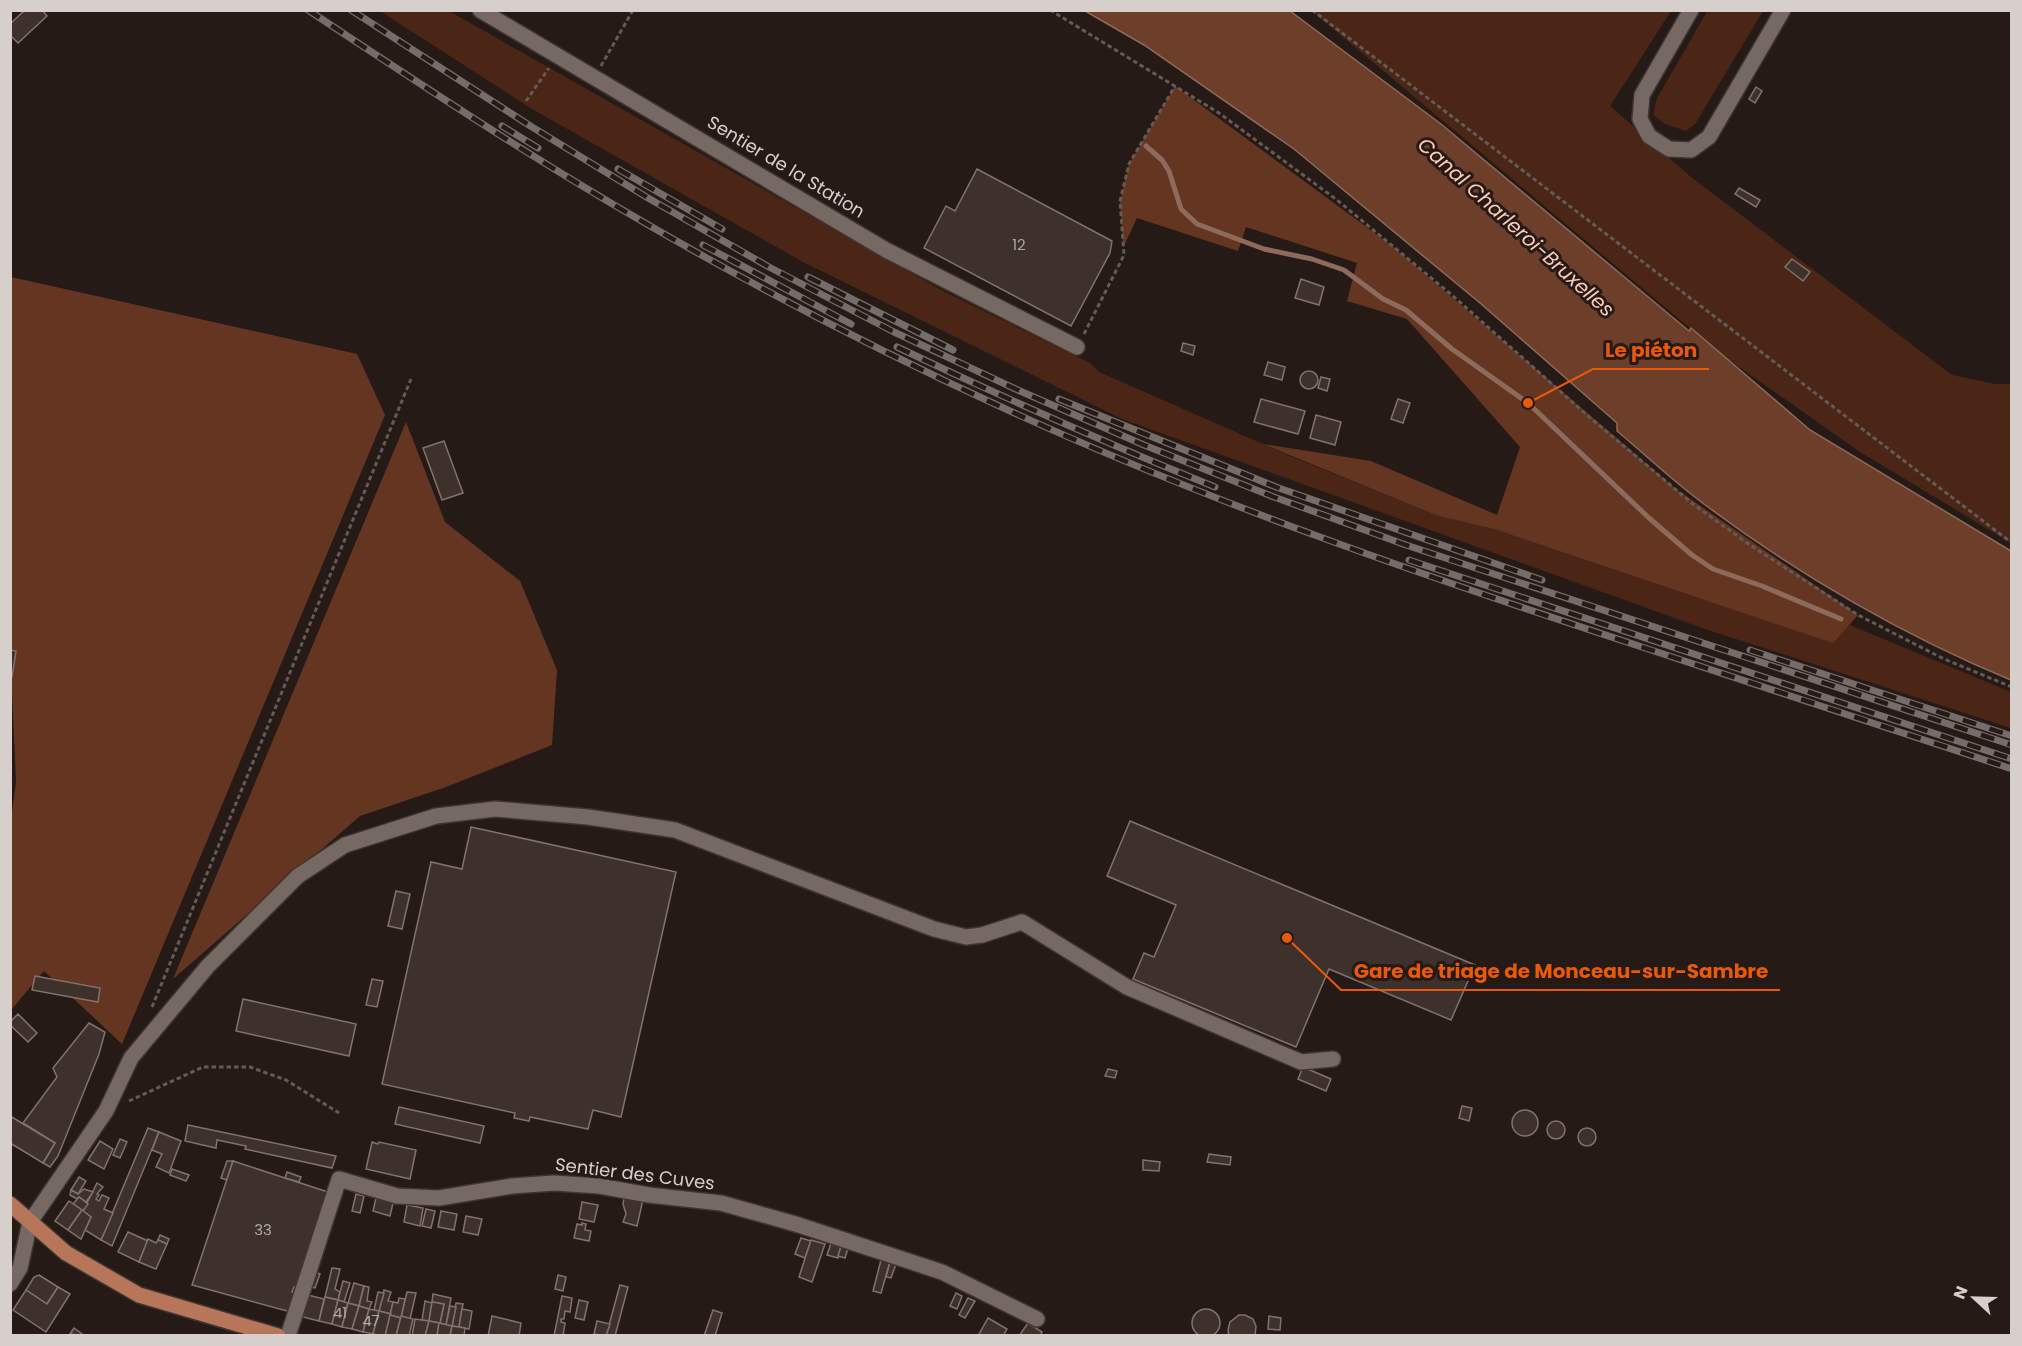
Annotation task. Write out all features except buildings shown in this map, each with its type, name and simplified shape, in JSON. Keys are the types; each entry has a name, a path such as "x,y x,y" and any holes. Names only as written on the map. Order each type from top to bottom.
{"main road":[{"path":"10,1204 66,1253 139,1295 278,1335"}],"street":[{"name":"Sentier de la Station","path":"480,10 886,250 1077,347"},
{"path":"1691,10 1642,95 1640,118 1649,136 1670,149 1691,150 1708,137 1782,10"},
{"path":"10,1284 20,1268 30,1222 106,1112 131,1058 208,966 298,876 345,845 436,816 495,809 588,817 675,830 934,929 966,937 982,935 1023,922 1127,987 1301,1062 1332,1059"},
{"name":"Sentier des Cuves","path":"288,1335 339,1179 397,1196 439,1198 512,1186 554,1182 721,1203 799,1225 942,1272 1037,1319"}],"path":[{"path":"596,77 633,10"},
{"path":"1050,10 1219,113 1337,200 1453,296 1588,416 1684,497 1747,543 1858,615 1944,659 2012,687"},
{"path":"1312,10 2012,543"},
{"path":"526,101 559,56"},
{"path":"1077,347 1124,255 1120,201 1129,164 1175,86"},
{"path":"149,1014 411,379"},
{"path":"106,1112 203,1067 250,1067 286,1080 339,1113"}],"shaded area":[{"path":"1708,10 1763,11 1695,124 1686,131 1665,124 1653,115 1657,98"},
{"path":"380,11 449,11 943,291 1090,363 1099,372 1290,456 1438,516 1494,529 1833,637 1850,625 2011,692 2011,728 1705,629 1122,419 803,262 532,109"},
{"path":"1312,11 1671,11 1610,106 1691,177 1952,375 1995,384 2011,384 2011,543 1860,452 1722,355"},
{"path":"1175,86 1391,245 1676,489 1858,615 1833,643 1494,529 1438,516 1263,444 1371,461 1497,515 1520,447 1407,319 1347,301 1357,263 1246,227 1238,251 1137,218 1123,248 1120,201 1129,164"},
{"path":"11,277 357,354 385,415 122,1044 44,971 11,1010 10,828 16,782 10,645"},
{"path":"406,422 445,522 520,581 557,670 552,745 446,787 360,816 173,979"}],"water":[{"name":"Canal Charleroi-Bruxelles","path":"1085,11 1290,11 1441,124 1689,331 1691,328 1810,430 2011,551 2011,680 1932,644 1854,603 1743,532 1673,479 1617,431 1617,423 1480,303 1294,149 1144,45"}],"waterway":[{"path":"1146,146 1162,160 1169,171 1181,209 1197,224 1264,249 1312,259 1344,270 1383,299 1406,310 1452,349 1528,403 1649,518 1692,555 1713,569 1762,586 1841,619"}],"railway":[{"path":"308,10 574,181 696,252 820,319 1010,411 1166,478 1404,567 2012,769"},
{"path":"351,10 532,127 648,198 769,267 894,332 1020,391 1144,445 1274,497 1406,545 2012,745"},
{"path":"502,126 538,148"},
{"path":"618,169 722,229"},
{"path":"703,245 851,324"},
{"path":"808,277 953,350"},
{"path":"897,347 1055,420 1215,487"},
{"path":"1059,399 1276,487 1542,580"},
{"path":"1409,560 2012,759"},
{"path":"1750,650 2012,736"}],"place":[{"name":"Le piéton","path":"1528,403"},
{"name":"Gare de triage de Monceau-sur-Sambre","path":"1287,938"}]}
